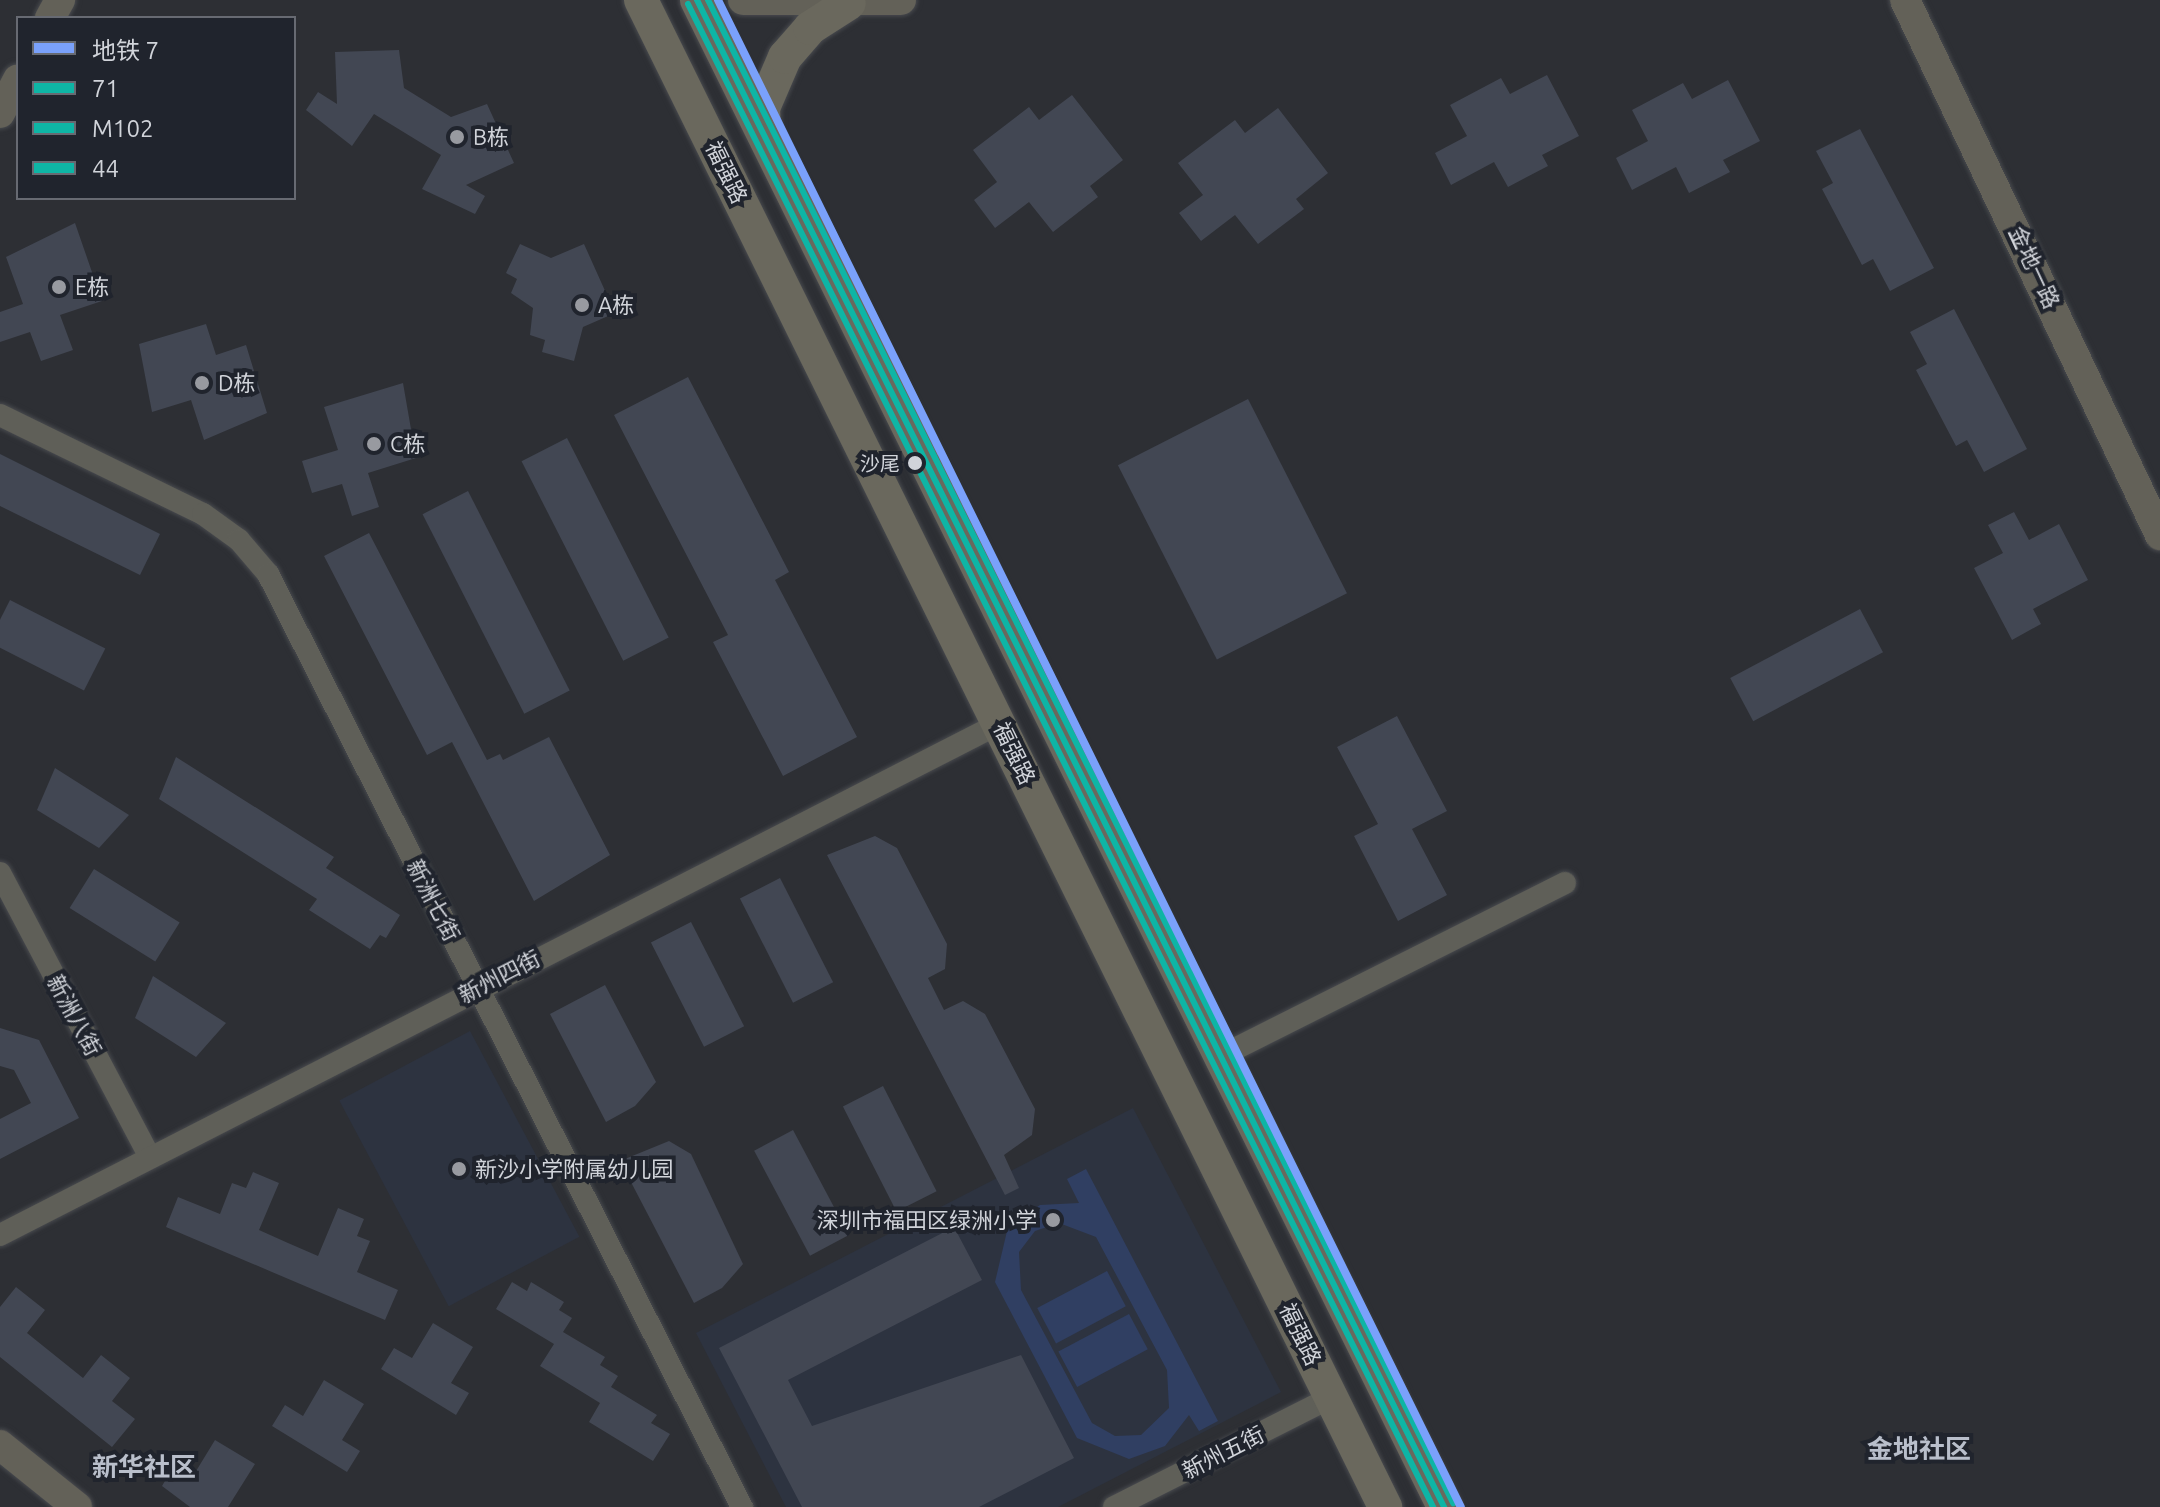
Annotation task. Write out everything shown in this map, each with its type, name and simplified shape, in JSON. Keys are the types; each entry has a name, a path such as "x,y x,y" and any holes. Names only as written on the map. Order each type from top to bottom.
{"main road":[{"name":"福强路","path":"641,0 1385,1507"},
{"path":"697,0 1444,1507"},
{"path":"764,134 763,108 785,57 817,22 849,3"},
{"path":"803,327 848,305"}],"street":[{"path":"743,0 849,3 901,0"},
{"name":"金地一路","path":"1905,0 2160,535"},
{"path":"0,113 16,83"},
{"name":"新洲七街","path":"0,415 203,514 255,556 742,1507"},
{"name":"新州四街","path":"0,1235 478,987 1000,723"},
{"name":"新洲八街","path":"0,873 150,1157"},
{"path":"1221,1056 1565,883"},
{"name":"新州五街","path":"1114,1507 1332,1397"},
{"path":"0,1445 77,1507"}],"shaded area":[{"name":"新沙小学附属幼儿园","path":"470,1031 579,1237 449,1306 339,1100"},
{"name":"深圳市福田区绿洲小学","path":"1133,1108 1281,1392 1058,1507 786,1507 696,1333"},
{"path":"1086,1169 1218,1421 1199,1431 1189,1415 1165,1446 1129,1459 1077,1438 995,1282 1008,1227 1040,1205 1079,1203 1067,1179","holes":["1059,1223 1096,1237 1167,1370 1169,1408 1141,1435 1115,1436 1092,1423 1021,1290 1019,1252 1035,1231"]},
{"path":"1107,1271 1126,1306 1056,1343 1037,1308"},
{"path":"1129,1314 1148,1349 1077,1387 1058,1352"}],"building":[{"name":"B栋","path":"399,50 404,88 451,117 487,104 514,163 466,185 485,196 475,214 422,189 441,155 374,114 352,146 306,110 318,92 337,104 335,52"},
{"path":"1547,75 1579,136 1542,155 1548,166 1508,187 1494,162 1451,185 1435,153 1467,136 1450,105 1501,78 1510,94"},
{"path":"1728,80 1760,141 1723,160 1730,172 1689,193 1676,167 1632,190 1616,158 1648,141 1632,110 1683,83 1692,99"},
{"path":"1072,95 1123,160 1090,186 1098,197 1053,232 1029,202 995,228 974,200 997,182 973,150 1029,107 1039,120"},
{"path":"1278,108 1328,173 1296,199 1304,209 1258,244 1235,215 1201,241 1179,213 1203,195 1178,163 1235,120 1245,133"},
{"path":"1860,129 1934,268 1890,291 1873,259 1862,265 1822,189 1833,183 1816,151"},
{"name":"E栋","path":"75,223 102,301 60,315 73,350 41,361 30,332 0,342 0,312 23,304 6,257"},
{"name":"A栋","path":"520,244 551,258 584,244 615,313 583,327 574,361 542,352 545,340 530,335 533,308 511,293 517,279 506,273"},
{"path":"1954,309 2027,449 1984,472 1967,440 1956,446 1916,370 1927,364 1910,332"},
{"name":"D栋","path":"206,324 216,355 246,345 267,413 204,440 191,400 152,412 139,344"},
{"path":"688,377 789,572 775,580 857,737 783,776 713,642 728,635 614,415"},
{"name":"C栋","path":"403,383 416,458 368,473 379,507 352,516 342,484 312,493 302,461 338,450 324,407"},
{"path":"1248,399 1347,593 1217,660 1118,465"},
{"path":"567,438 669,638 623,661 522,461"},
{"path":"0,454 160,534 140,575 0,506"},
{"path":"468,491 570,691 524,714 423,514"},
{"path":"2014,512 2029,540 2059,524 2088,580 2033,609 2041,624 2012,640 1974,568 2003,553 1988,525"},
{"path":"369,533 487,760 500,754 503,760 549,737 610,855 534,901 452,742 427,755 324,556"},
{"path":"10,600 105,649 84,690 0,648 0,620"},
{"path":"1860,609 1883,652 1753,721 1730,678"},
{"path":"1397,716 1447,811 1412,829 1447,895 1398,921 1354,836 1378,824 1337,747"},
{"path":"176,757 334,857 326,868 400,915 386,938 380,935 370,949 309,910 317,899 159,799"},
{"path":"55,768 129,815 99,848 37,810"},
{"path":"875,836 897,848 947,944 945,969 928,978 944,1010 963,1001 985,1014 1035,1109 1032,1135 1004,1155 1019,1188 1005,1195 827,855"},
{"path":"94,869 180,923 155,962 70,908"},
{"path":"780,878 833,982 793,1003 740,898"},
{"path":"691,922 744,1026 704,1047 651,942"},
{"path":"153,976 226,1023 196,1057 135,1018"},
{"path":"605,985 656,1082 635,1106 606,1122 550,1014"},
{"path":"0,1028 39,1040 79,1118 0,1159 0,1119 31,1103 14,1070 0,1066"},
{"path":"883,1086 937,1191 896,1212 843,1106"},
{"path":"793,1130 849,1235 810,1256 754,1151"},
{"path":"669,1141 691,1154 743,1264 722,1288 694,1303 620,1161"},
{"path":"253,1172 279,1183 259,1230 318,1256 338,1208 364,1219 357,1236 370,1241 357,1272 398,1290 385,1320 166,1227 178,1197 220,1214 232,1183 246,1188"},
{"path":"954,1227 982,1280 788,1380 812,1426 1021,1355 1074,1458 979,1507 802,1507 719,1348"},
{"path":"512,1282 527,1291 531,1282 564,1302 559,1310 572,1318 563,1332 605,1357 600,1365 618,1376 611,1387 657,1415 651,1423 670,1434 653,1461 589,1422 600,1403 540,1366 554,1344 496,1309"},
{"path":"16,1287 45,1310 27,1333 83,1378 101,1355 130,1378 112,1401 135,1419 112,1447 0,1357 0,1307"},
{"path":"433,1323 473,1347 451,1383 469,1393 456,1415 381,1369 394,1348 412,1358"},
{"path":"324,1380 364,1404 342,1440 360,1451 347,1472 272,1426 285,1405 303,1416"},
{"path":"215,1440 255,1464 228,1507 190,1507 162,1486 175,1464 193,1476"}],"metro line":[{"name":"7","path":"718,0 1461,1507"}],"transit line":[{"name":"71","path":"697,0 1444,1507"},
{"name":"44","path":"708,0 1453,1503"},
{"name":"M102","path":"688,4 1433,1507"}],"place":[{"name":"B栋","path":"457,137"},
{"name":"E栋","path":"59,287"},
{"name":"A栋","path":"582,305"},
{"name":"D栋","path":"202,383"},
{"name":"C栋","path":"374,444"},
{"name":"沙尾","path":"915,463"},
{"name":"新沙小学附属幼儿园","path":"459,1169"},
{"name":"深圳市福田区绿洲小学","path":"1053,1220"}],"district":[{"name":"金地社区","path":"1919,1449"},
{"name":"新华社区","path":"144,1467"}]}
